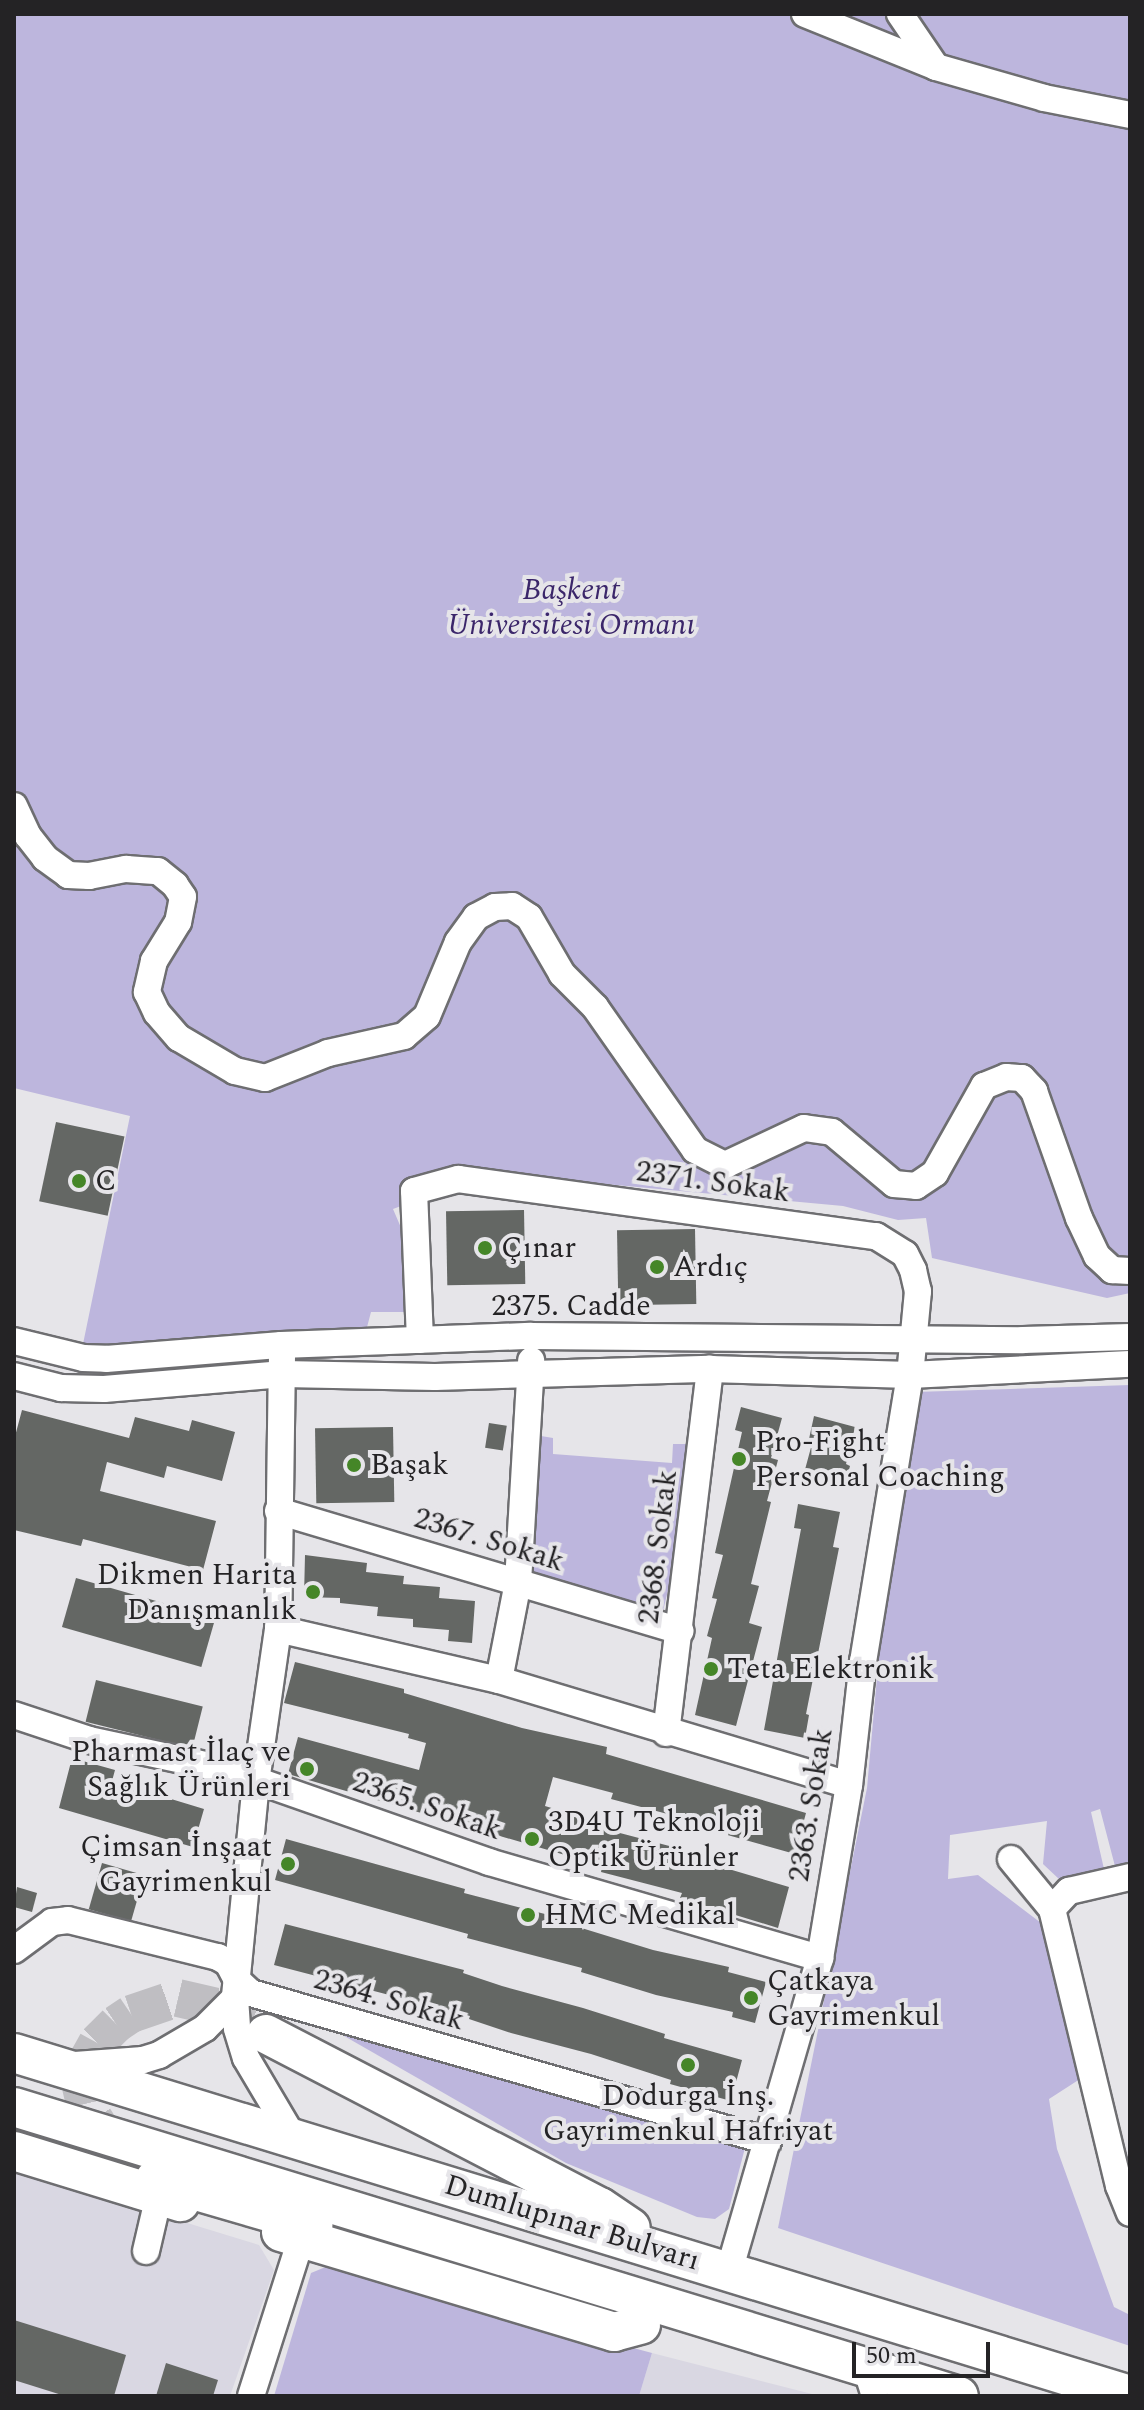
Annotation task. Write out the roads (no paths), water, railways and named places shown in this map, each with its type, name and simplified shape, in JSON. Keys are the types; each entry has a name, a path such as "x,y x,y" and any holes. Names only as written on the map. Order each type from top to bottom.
{"highway":[{"path":"266,2034 600,2207 670,2254"},
{"name":"Dumlupınar Bulvarı","path":"14,2053 1130,2395"},
{"name":"Dumlupınar Bulvarı","path":"14,2107 865,2375 959,2396"},
{"path":"14,2151 406,2250 641,2325 865,2375"},
{"path":"157,2187 301,2239 614,2332 641,2325"}],"street":[{"path":"805,14 936,67 1044,98 1130,115"},
{"path":"900,14 936,67"},
{"path":"14,806 28,836 45,858 68,875 89,876 126,869 158,871 175,885 183,897 178,922 154,961 147,992 157,1013 179,1038 235,1071 265,1078 328,1053 404,1036 427,1016 458,942 476,917 495,907 512,906 529,917 562,974 595,1007 695,1150 725,1165 804,1128 832,1132 894,1184 916,1186 935,1173 984,1086 1006,1077 1022,1078 1034,1091 1079,1218 1097,1256 1112,1270 1130,1271"},
{"name":"2371. Sokak","path":"420,1340 414,1191 458,1179 876,1236 905,1254 913,1270 918,1291 912,1339"},
{"path":"499,1680 518,1582 531,1336"},
{"name":"2375. Cadde","path":"14,1341 83,1358 106,1359 281,1345 531,1336 1130,1337"},
{"name":"2363. Sokak","path":"729,2272 820,1958 849,1785 863,1661 910,1375 912,1339"},
{"path":"281,1345 278,1629 256,1782 236,1989 237,2029 246,2058 293,2137"},
{"path":"14,1376 61,1388 92,1389 283,1374 531,1375 710,1369 910,1375 1130,1364"},
{"name":"2368. Sokak","path":"666,1733 681,1631 710,1369"},
{"name":"2367. Sokak","path":"278,1511 681,1631"},
{"path":"278,1629 499,1680 666,1733 849,1785"},
{"name":"2365. Sokak","path":"14,1715 89,1740 224,1769 489,1862 820,1958"},
{"path":"1011,1859 1052,1909 1119,2186 1130,2213"},
{"path":"1052,1909 1069,1891 1130,1877"},
{"name":"2364. Sokak","path":"14,1950 52,1922 68,1920 218,1957 228,1963 236,1989 768,2141"},
{"path":"58,2067 143,2060 159,2055 205,2028 236,1989"},
{"path":"146,2251 157,2187"},
{"path":"251,2396 301,2239"}],"tunnel":[{"path":"155,2179 114,2151 85,2104 81,2086 86,2063 97,2043 131,2014 178,1998 216,2007 257,2028"}],"place":[{"name":"C","path":"79,1181"},
{"name":"Çınar","path":"485,1248"},
{"name":"Ardıç","path":"657,1267"},
{"name":"Pro-Fight Personal Coaching","path":"739,1459"},
{"name":"Başak","path":"354,1465"},
{"name":"Dikmen Harita Danışmanlık","path":"313,1592"},
{"name":"Teta Elektronik","path":"711,1669"},
{"name":"Pharmast İlaç ve Sağlık Ürünleri","path":"307,1769"},
{"name":"3D4U Teknoloji Optik Ürünler","path":"532,1839"},
{"name":"Çimsan İnşaat Gayrimenkul","path":"288,1864"},
{"name":"HMC Medikal","path":"528,1915"},
{"name":"Çatkaya Gayrimenkul","path":"751,1998"},
{"name":"Dodurga İnş. Gayrimenkul Hafriyat","path":"688,2065"}],"park label":[{"name":"Başkent Üniversitesi Ormanı","path":"571,607"}]}
